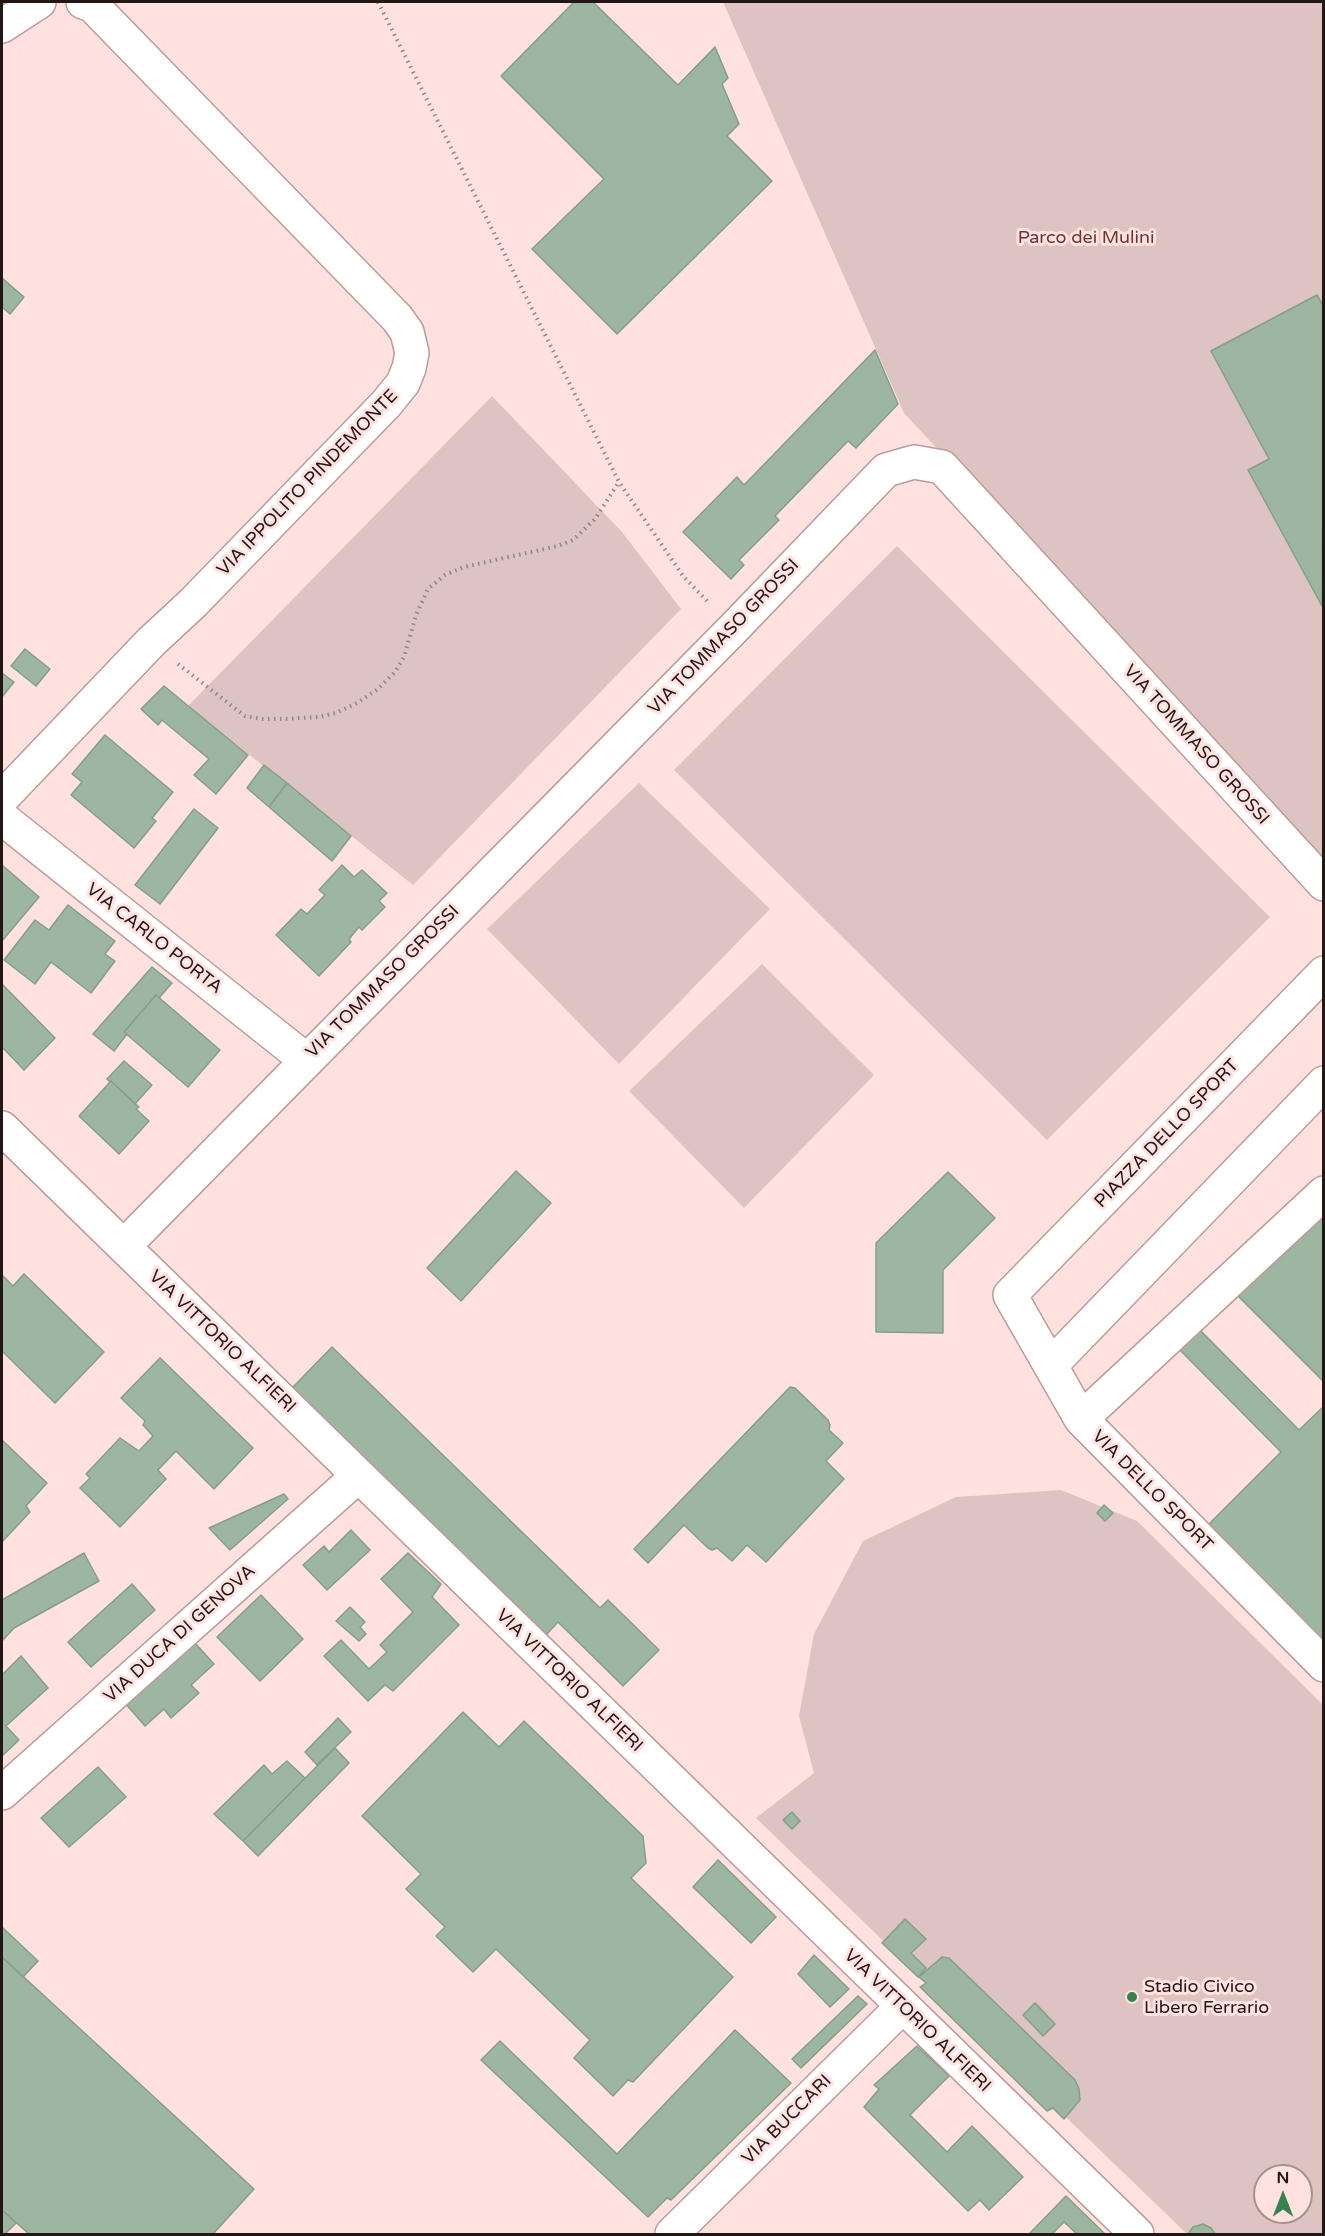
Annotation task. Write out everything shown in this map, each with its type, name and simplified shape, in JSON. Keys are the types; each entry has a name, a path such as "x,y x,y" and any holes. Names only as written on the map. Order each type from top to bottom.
{"street":[{"path":"2,26 39,2"},
{"name":"VIA IPPOLITO PINDEMONTE","path":"2,798 151,642 193,603 386,404 403,383 412,352 407,332 397,318 92,5 83,2"},
{"name":"VIA TOMMASO GROSSI","path":"124,1246 734,628 886,470 914,462 942,467 1323,884"},
{"name":"VIA CARLO PORTA","path":"2,818 306,1060"},
{"name":"PIAZZA DELLO SPORT","path":"1010,1295 1323,973"},
{"path":"1051,1365 1323,1083"},
{"name":"VIA VITTORIO ALFIERI","path":"2,1128 1137,2235"},
{"path":"1082,1419 1323,1193"},
{"name":"VIA DELLO SPORT","path":"1010,1295 1082,1419 1323,1665"},
{"name":"VIA DUCA DI GENOVA","path":"2,1793 358,1476"},
{"name":"VIA BUCCARI","path":"672,2235 903,2006"}],"path":[{"path":"378,2 618,482 683,576 734,628"},
{"path":"151,642 245,716 284,719 319,717 336,713 357,703 395,672 404,657 416,615 428,589 445,575 464,567 558,546 573,540 595,519 618,482"}],"green space":[{"name":"Parco dei Mulini","path":"723,2 1323,2 1323,864 904,413"},
{"path":"492,396 622,532 681,609 413,885 188,706"},
{"path":"897,546 1270,917 1047,1140 674,770"},
{"path":"639,783 770,909 619,1064 487,929"},
{"path":"762,964 874,1075 744,1208 629,1091"},
{"name":"Stadio Civico Libero Ferrario","path":"1061,1490 1137,1521 1323,1705 1323,2234 1187,2234 756,1818 814,1773 799,1716 814,1634 863,1541 956,1497"}],"building":[{"path":"574,2 593,2 678,85 715,47 728,78 722,84 739,124 727,136 772,181 617,334 532,249 604,179 501,76"},
{"path":"2,278 24,297 10,314 2,307"},
{"path":"1317,295 1324,307 1322,606 1248,470 1269,459 1211,351"},
{"path":"875,350 898,404 856,448 848,441 775,516 779,520 739,560 744,565 731,579 683,532 737,477 744,485"},
{"path":"25,649 50,669 36,686 11,666"},
{"path":"2,673 14,682 2,697"},
{"path":"164,686 248,755 216,794 194,775 209,759 162,720 158,725 141,709"},
{"path":"105,735 173,792 152,818 156,821 134,848 71,795 82,782 72,774"},
{"path":"264,765 287,783 269,807 247,788"},
{"path":"287,783 351,836 332,861 269,807"},
{"path":"194,809 218,828 160,904 135,885"},
{"path":"2,865 39,897 2,941"},
{"path":"342,865 354,877 362,870 387,893 379,901 385,907 362,930 359,927 349,939 351,942 319,976 276,935 301,909 307,914 325,895 319,890"},
{"path":"68,905 115,941 105,954 115,961 91,993 51,962 35,984 4,960 35,920 49,930"},
{"path":"152,967 172,983 159,998 156,995 124,1032 127,1034 114,1051 93,1034"},
{"path":"2,984 55,1038 24,1070 2,1047"},
{"path":"156,995 220,1050 188,1087 124,1032"},
{"path":"124,1061 152,1085 135,1104 107,1079"},
{"path":"111,1081 139,1107 136,1109 149,1121 119,1154 79,1116"},
{"path":"516,1171 551,1203 461,1301 427,1268"},
{"path":"948,1172 995,1218 943,1270 943,1333 876,1332 876,1243"},
{"path":"1324,1200 1324,1382 1232,1290"},
{"path":"24,1274 104,1352 55,1403 2,1351 2,1275 13,1286"},
{"path":"1199,1329 1299,1430 1324,1406 1324,1655 1201,1532 1281,1452 1179,1349"},
{"path":"332,1347 600,1608 608,1600 659,1650 623,1686 558,1622 546,1635 292,1388"},
{"path":"160,1358 253,1448 214,1489 176,1451 158,1470 166,1479 120,1527 80,1488 90,1478 86,1474 120,1438 139,1451 153,1436 143,1425 145,1421 121,1398"},
{"path":"790,1387 795,1388 828,1420 829,1430 843,1443 826,1461 844,1479 766,1562 747,1545 732,1561 717,1548 712,1550 708,1548 684,1525 648,1563 634,1549"},
{"path":"2,1440 47,1483 26,1506 30,1512 2,1542"},
{"path":"284,1494 288,1499 230,1550 209,1528"},
{"path":"1104,1505 1113,1513 1105,1521 1097,1513"},
{"path":"351,1530 370,1550 327,1590 303,1565 324,1546 329,1552"},
{"path":"84,1553 99,1581 14,1628 2,1641 2,1600"},
{"path":"408,1553 441,1584 432,1597 459,1625 393,1691 385,1685 368,1701 324,1656 341,1640 369,1669 387,1652 380,1645 413,1612 381,1579"},
{"path":"132,1584 155,1610 91,1667 68,1642"},
{"path":"261,1595 303,1639 260,1681 217,1637"},
{"path":"350,1607 365,1622 360,1627 366,1634 359,1641 336,1621"},
{"path":"194,1642 214,1664 191,1685 199,1693 171,1718 164,1709 145,1726 125,1703"},
{"path":"21,1656 48,1688 6,1726 19,1740 2,1756 2,1675"},
{"path":"463,1712 499,1747 524,1721 643,1836 646,1863 631,1878 733,1977 633,2082 628,2080 613,2096 574,2058 590,2040 496,1949 473,1972 436,1936 445,1927 406,1889 421,1874 362,1816"},
{"path":"338,1718 351,1732 317,1765 305,1752"},
{"path":"335,1748 349,1763 258,1856 243,1841"},
{"path":"287,1761 305,1778 243,1841 214,1814 264,1765 272,1774"},
{"path":"98,1767 126,1797 69,1847 41,1818"},
{"path":"792,1812 800,1821 792,1829 783,1820"},
{"path":"718,1860 776,1917 751,1943 693,1887"},
{"path":"905,1919 926,1939 911,1953 926,1968 918,1977 882,1943"},
{"path":"2,1927 38,1961 23,1977 2,1957"},
{"path":"814,1955 849,1989 830,2007 798,1974"},
{"path":"2,1957 254,2189 213,2234 29,2234 2,2210"},
{"path":"942,1957 949,1958 1075,2080 1080,2100 1064,2119 1053,2108 1047,2111 920,1987 926,1983 919,1977"},
{"path":"858,1996 867,2004 801,2068 792,2059"},
{"path":"1035,2003 1055,2024 1043,2036 1023,2015"},
{"path":"735,2030 791,2083 671,2200 667,2198 648,2217 481,2060 500,2041 617,2154"},
{"path":"917,2046 949,2076 910,2115 947,2152 972,2126 1023,2177 989,2210 980,2200 968,2211 864,2107 879,2089 874,2085"},
{"path":"1066,2196 1105,2234 1077,2234 1064,2222 1052,2234 1029,2234"},
{"path":"2,2210 16,2223 5,2234 2,2234"},
{"path":"1203,2224 1211,2228 1215,2234 1188,2234 1193,2227"}],"place":[{"name":"Stadio Civico Libero Ferrario","path":"1132,1997"}]}
